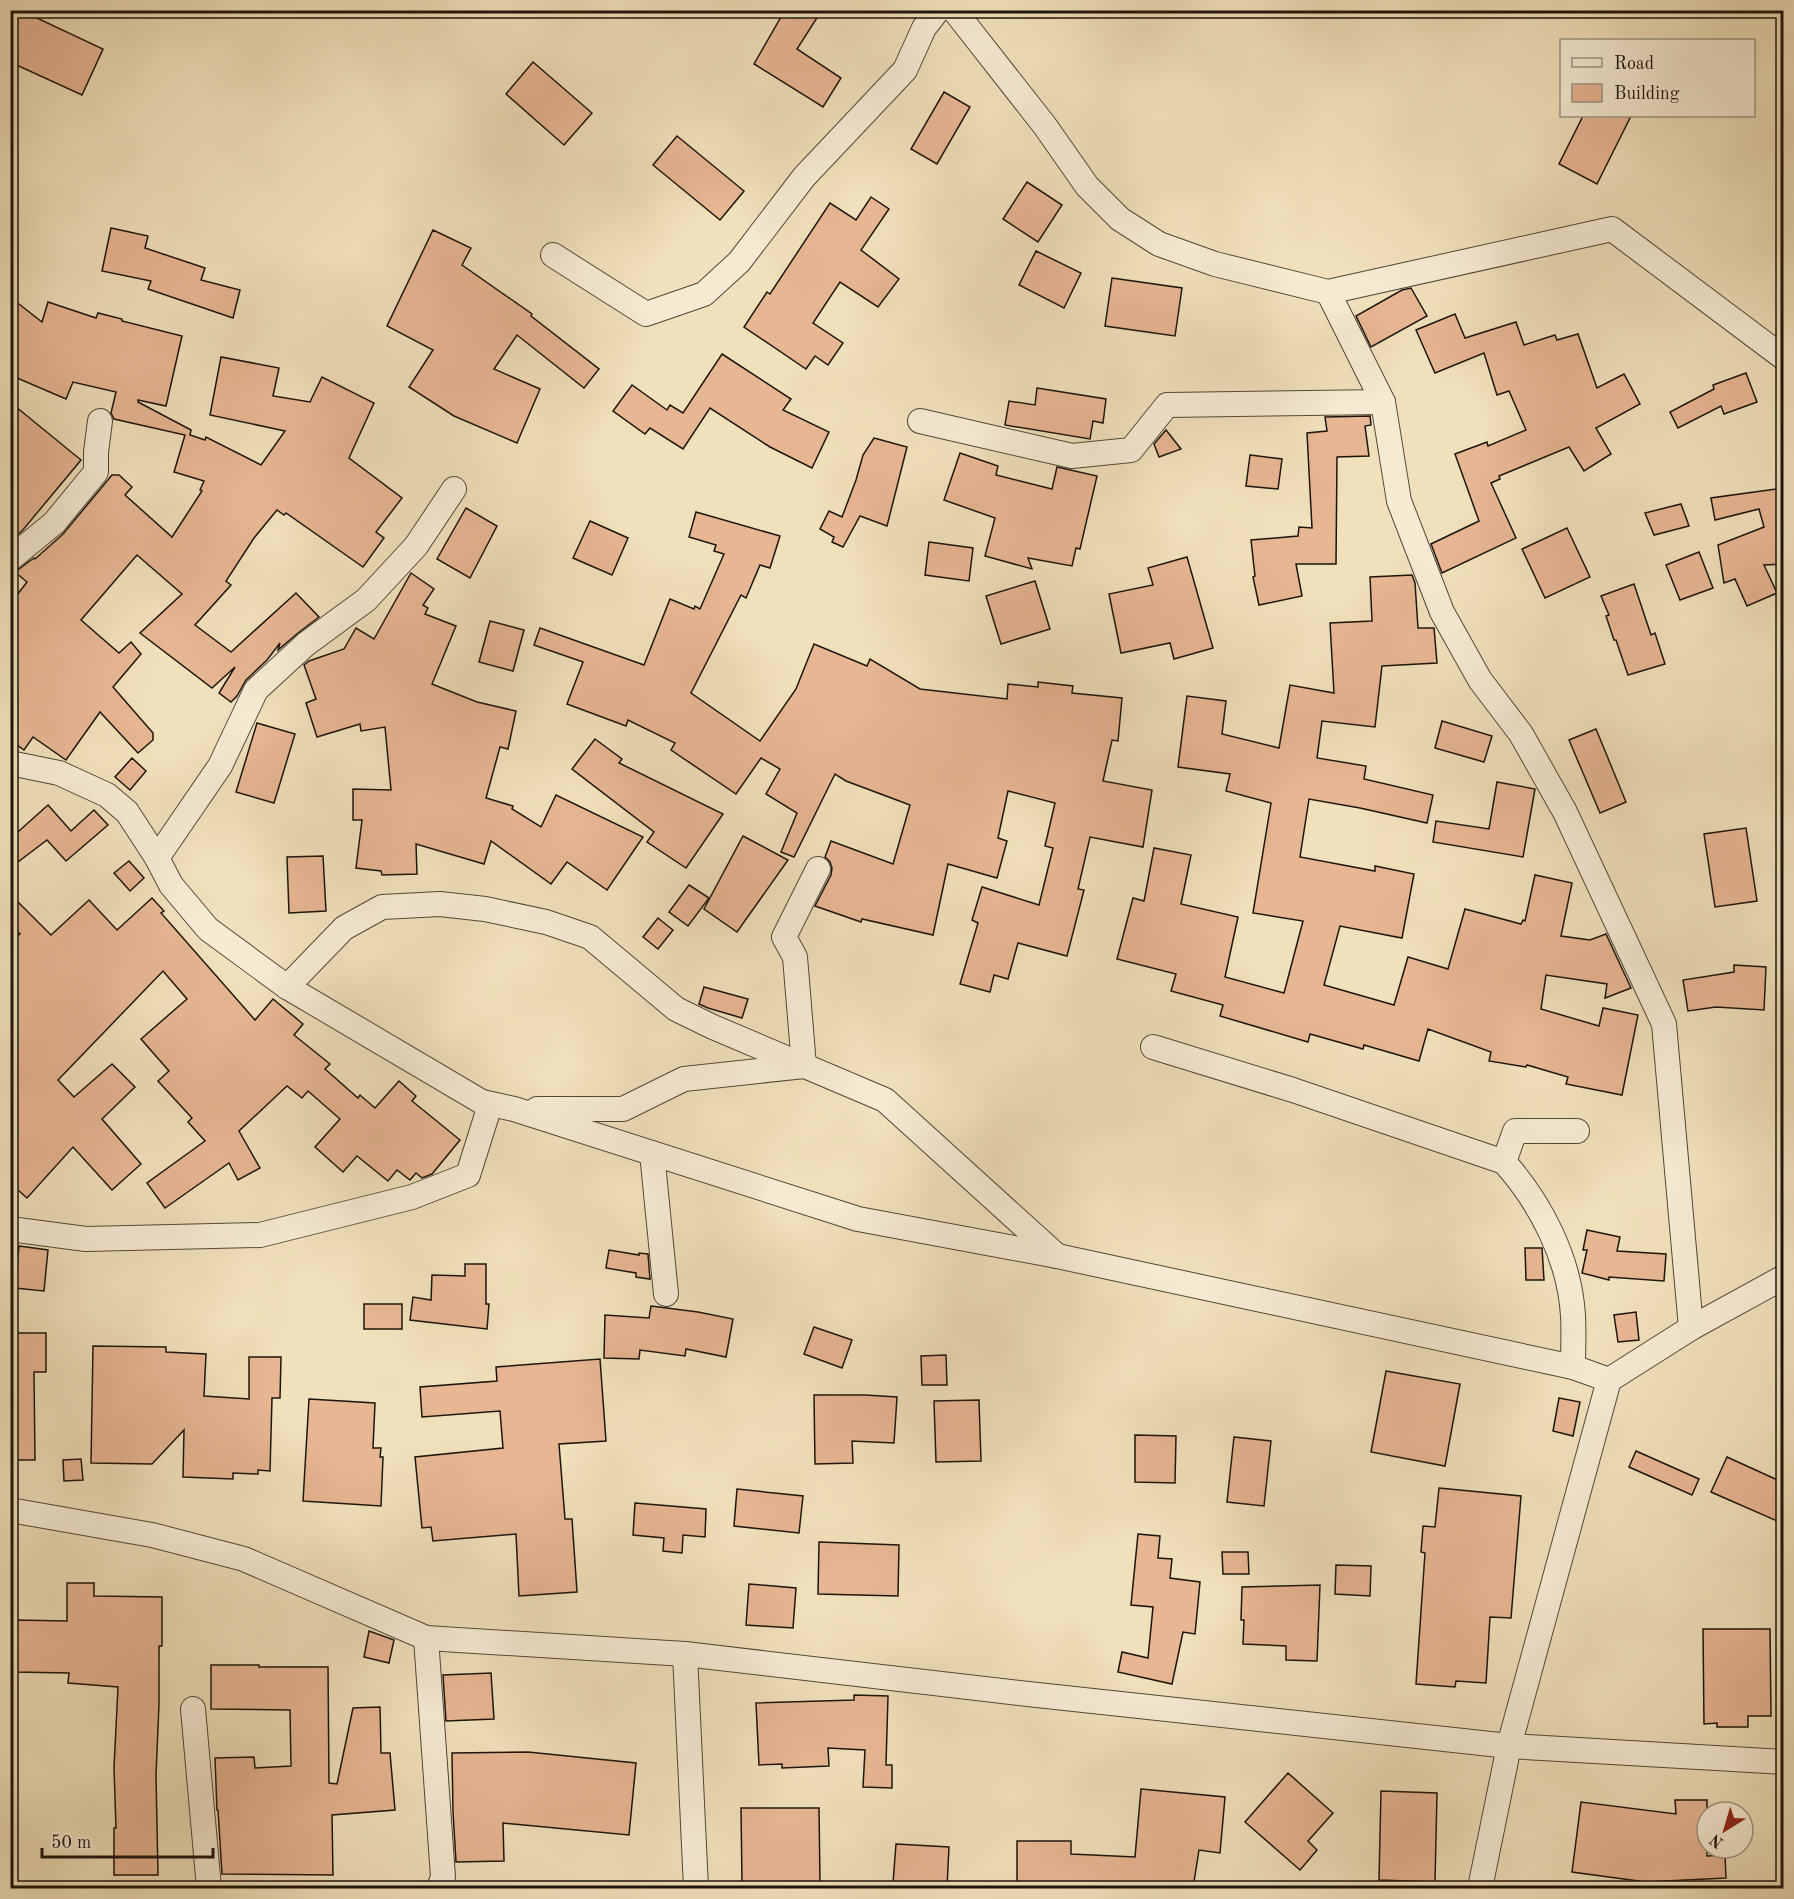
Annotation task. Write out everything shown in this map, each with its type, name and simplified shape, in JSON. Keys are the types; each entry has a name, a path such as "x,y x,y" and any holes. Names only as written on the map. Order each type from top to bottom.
{"street":[{"path":"553,255 645,314 705,294 739,262 804,177 905,70 924,28 938,10"},
{"path":"954,10 1045,126 1087,186 1120,219 1159,244 1215,264 1329,292 1612,229 1784,358"},
{"path":"1329,292 1383,402 1399,501 1442,612 1480,680 1521,734 1565,812 1664,1024 1691,1328"},
{"path":"920,421 1072,456 1131,450 1167,405 1383,402"},
{"path":"10,559 54,523 96,472 100,421"},
{"path":"157,858 220,766 256,690 306,644 366,600 416,546 454,489"},
{"path":"10,763 59,773 107,795 127,812 157,858 171,885 208,929 286,987 490,1105 514,1109 858,1219 1057,1256 1573,1367 1609,1380"},
{"path":"804,1066 795,957 784,938 818,869"},
{"path":"286,987 344,928 382,907 440,904 485,909 546,922 591,937 676,1009 885,1100 1057,1256"},
{"path":"1153,1047 1293,1090 1504,1162 1521,1181 1552,1233 1567,1279 1574,1314 1573,1367"},
{"path":"514,1109 624,1109 684,1079 804,1066"},
{"path":"10,1229 86,1239 260,1235 412,1197 468,1175 490,1105"},
{"path":"1504,1162 1515,1131 1577,1131"},
{"path":"652,1153 666,1294"},
{"path":"1480,1888 1509,1746 1609,1380 1691,1328 1784,1276"},
{"path":"10,1510 152,1535 244,1559 426,1638 686,1654 1509,1746 1784,1762"},
{"path":"426,1638 443,1877 439,1888"},
{"path":"686,1654 696,1888"},
{"path":"193,1709 209,1888"}],"building":[{"path":"15,10 20,10 103,49 82,95 10,62 10,21"},
{"path":"785,10 822,10 797,49 841,78 823,107 754,64"},
{"path":"533,62 592,113 564,145 506,94"},
{"path":"944,92 970,107 937,164 911,149"},
{"path":"1582,117 1630,117 1597,184 1559,164"},
{"path":"677,136 744,191 720,220 653,165"},
{"path":"1027,182 1062,205 1038,242 1003,219"},
{"path":"871,197 889,209 861,250 899,279 878,307 840,282 813,323 843,343 828,365 815,356 806,369 744,327 767,292 770,294 830,203 856,220"},
{"path":"111,228 148,236 145,248 205,268 201,280 240,290 233,318 148,289 151,281 102,271"},
{"path":"433,230 471,248 462,265 532,314 531,316 599,369 584,388 517,335 494,369 540,389 517,443 454,416 409,387 433,350 387,326"},
{"path":"1036,251 1081,273 1064,308 1019,285"},
{"path":"1112,278 1182,288 1175,336 1105,326"},
{"path":"1411,288 1427,316 1371,347 1356,316 1402,290"},
{"path":"10,297 42,322 48,302 96,318 98,313 182,336 166,406 138,400 138,402 191,430 190,435 205,440 206,437 261,465 285,431 210,415 221,357 279,368 273,396 310,402 322,377 374,403 349,458 402,498 376,532 384,538 363,567 286,513 284,515 277,510 254,538 226,581 231,585 195,625 231,652 296,593 319,617 278,650 280,643 267,660 246,680 231,702 219,693 235,667 212,688 140,633 182,594 137,555 81,620 119,653 131,642 141,654 113,687 153,733 153,740 138,753 100,712 66,760 33,737 24,750 10,740 10,604 27,582 15,572 35,559 63,534 112,475 119,475 132,487 125,495 172,537 202,491 200,490 204,481 174,472 185,435 114,419 111,413 116,392 73,382 66,399 10,375"},
{"path":"1455,314 1465,338 1516,322 1524,345 1555,335 1557,340 1578,334 1597,388 1624,374 1640,404 1596,428 1611,454 1584,471 1569,447 1499,476 1500,479 1491,483 1516,538 1442,573 1431,544 1479,521 1455,454 1487,442 1488,446 1526,430 1509,391 1497,395 1484,353 1435,373 1416,330"},
{"path":"722,354 791,399 783,410 829,432 812,468 770,447 710,408 683,449 650,428 645,434 613,411 632,385 667,410 670,405 683,413"},
{"path":"1746,373 1757,402 1724,414 1721,406 1678,428 1670,412 1714,389 1713,385"},
{"path":"1037,388 1106,399 1103,423 1093,421 1090,439 1005,425 1009,401 1035,405"},
{"path":"10,402 81,460 22,531 10,540"},
{"path":"1370,416 1371,425 1365,426 1369,456 1337,457 1336,564 1296,564 1302,596 1259,605 1253,577 1255,576 1251,540 1298,536 1299,527 1312,528 1307,433 1327,431 1325,417"},
{"path":"1166,430 1181,449 1159,457 1154,444"},
{"path":"874,438 907,447 887,526 860,516 843,547 832,542 834,537 820,529 829,511 842,517 863,455"},
{"path":"960,453 998,466 996,475 1052,489 1057,467 1097,476 1080,549 1076,548 1072,566 1028,558 1032,569 985,556 995,518 944,500"},
{"path":"1250,455 1282,459 1278,489 1246,486"},
{"path":"1784,488 1784,564 1764,565 1777,593 1747,606 1735,579 1724,583 1718,545 1764,527 1759,509 1715,520 1711,498"},
{"path":"1681,504 1689,526 1654,535 1645,513"},
{"path":"466,508 497,526 470,578 437,559"},
{"path":"696,512 780,536 770,568 760,565 746,598 741,595 691,693 760,741 796,689 814,644 867,666 870,659 920,689 1007,699 1008,684 1038,687 1038,682 1073,686 1072,693 1122,698 1118,741 1112,740 1103,781 1152,790 1143,847 1090,837 1078,889 1084,890 1067,956 1018,943 1008,979 994,975 990,992 960,984 978,923 972,920 982,887 1039,905 1053,848 1045,846 1055,803 1008,791 998,838 1007,841 997,878 948,864 933,935 862,919 861,922 815,906 831,875 830,862 825,857 831,841 893,864 910,805 846,781 835,774 794,857 781,852 797,813 766,794 780,769 761,758 736,794 671,750 675,743 628,720 626,726 567,704 583,662 534,645 540,628 644,665 670,599 694,609 695,606 700,609 724,554 714,551 716,545 689,537"},
{"path":"590,521 628,538 612,575 573,558"},
{"path":"1567,528 1590,577 1545,598 1522,549"},
{"path":"929,542 973,548 969,581 925,575"},
{"path":"1699,552 1713,588 1680,600 1666,565"},
{"path":"1187,557 1213,648 1174,659 1170,643 1121,653 1109,594 1153,585 1148,568"},
{"path":"411,573 434,589 423,605 428,608 425,614 456,626 432,684 477,702 516,711 508,749 500,747 486,798 513,806 512,809 541,827 556,795 643,837 607,890 567,862 551,884 491,841 484,864 416,844 417,874 382,875 381,871 356,868 362,820 353,820 353,789 391,790 385,727 361,731 360,724 317,737 306,703 316,699 304,665 309,661 344,649 356,628 374,639"},
{"path":"1412,575 1415,583 1418,628 1434,628 1437,663 1382,666 1375,727 1322,721 1317,758 1366,766 1364,779 1433,795 1427,823 1309,799 1300,857 1375,871 1375,866 1414,874 1402,938 1340,926 1324,985 1394,1005 1408,957 1448,969 1465,909 1521,924 1523,920 1525,921 1535,875 1572,883 1561,936 1590,940 1606,934 1631,988 1605,998 1607,984 1546,975 1541,1009 1599,1026 1603,1008 1638,1015 1622,1095 1566,1084 1568,1077 1527,1065 1526,1067 1489,1061 1491,1052 1428,1029 1419,1061 1364,1045 1363,1049 1310,1034 1308,1042 1220,1016 1223,1005 1171,991 1176,974 1117,959 1133,898 1144,901 1154,848 1191,855 1181,904 1238,917 1225,977 1284,993 1303,921 1253,913 1271,803 1226,791 1230,774 1178,767 1187,696 1226,701 1222,734 1279,748 1290,685 1334,693 1330,623 1372,621 1370,577"},
{"path":"1035,581 1050,629 1001,644 986,596"},
{"path":"1634,584 1651,635 1655,633 1665,664 1628,675 1616,640 1614,640 1606,616 1609,615 1601,596"},
{"path":"490,621 524,630 513,671 479,662"},
{"path":"1442,721 1492,736 1484,762 1435,748"},
{"path":"257,723 295,734 274,803 236,792"},
{"path":"1596,729 1626,802 1600,813 1569,740"},
{"path":"595,739 622,759 619,763 723,814 686,868 647,842 654,832 572,769"},
{"path":"132,758 146,771 130,790 115,777"},
{"path":"1497,782 1535,789 1523,857 1433,842 1436,821 1489,829"},
{"path":"48,805 71,831 94,810 108,825 66,861 47,840 10,868 10,839"},
{"path":"1746,828 1757,901 1715,907 1704,834"},
{"path":"743,836 788,860 737,932 704,909"},
{"path":"323,856 326,911 289,913 287,857"},
{"path":"129,861 144,878 130,891 114,873"},
{"path":"689,885 709,898 688,926 669,912"},
{"path":"10,894 51,935 89,900 117,930 152,898 164,911 161,913 255,1020 273,999 303,1024 294,1035 330,1064 325,1069 358,1098 360,1095 375,1108 399,1081 416,1096 412,1101 460,1140 432,1174 422,1178 416,1173 410,1180 397,1170 388,1181 357,1156 343,1172 315,1147 340,1119 308,1091 302,1098 287,1086 239,1131 260,1168 238,1180 229,1163 165,1208 147,1183 205,1141 188,1122 192,1118 158,1081 169,1071 141,1039 187,999 163,971 58,1080 74,1097 112,1064 135,1087 102,1119 141,1164 112,1190 73,1147 27,1198 10,1183 10,942 20,934 10,924"},
{"path":"658,918 673,930 658,949 643,937"},
{"path":"1734,965 1766,967 1764,1010 1716,1007 1688,1011 1683,980 1734,972"},
{"path":"704,987 748,999 742,1018 699,1004"},
{"path":"1587,1230 1620,1237 1617,1251 1666,1254 1664,1281 1609,1277 1609,1280 1582,1273 1587,1250 1583,1250"},
{"path":"19,1246 48,1250 44,1291 15,1288"},
{"path":"1525,1248 1542,1248 1544,1280 1526,1280"},
{"path":"609,1250 639,1255 639,1253 648,1254 650,1279 636,1277 636,1273 606,1268"},
{"path":"465,1264 486,1264 486,1304 489,1304 487,1329 410,1320 413,1297 431,1300 432,1275 465,1276"},
{"path":"364,1304 402,1304 402,1329 364,1329"},
{"path":"651,1306 733,1319 726,1357 686,1349 685,1356 640,1350 639,1359 604,1358 605,1315 649,1318"},
{"path":"1636,1312 1639,1340 1618,1342 1614,1315"},
{"path":"814,1327 852,1340 842,1368 804,1354"},
{"path":"10,1333 46,1333 46,1372 34,1372 35,1460 10,1460"},
{"path":"93,1346 166,1347 166,1352 206,1354 204,1396 249,1399 249,1357 281,1357 280,1398 272,1398 270,1471 258,1470 258,1474 233,1473 233,1479 183,1477 184,1430 152,1464 91,1463"},
{"path":"946,1355 947,1385 922,1385 921,1356"},
{"path":"600,1359 606,1441 559,1444 565,1519 572,1519 577,1592 519,1596 516,1534 433,1541 431,1527 422,1528 415,1457 503,1448 500,1411 422,1417 420,1387 497,1381 496,1367"},
{"path":"1386,1371 1460,1384 1445,1466 1371,1452"},
{"path":"814,1395 897,1397 894,1443 852,1441 853,1463 815,1464"},
{"path":"1559,1398 1580,1402 1573,1436 1553,1431"},
{"path":"309,1399 375,1403 373,1448 381,1448 380,1457 383,1457 381,1506 303,1501"},
{"path":"979,1400 981,1461 936,1462 934,1401"},
{"path":"1135,1435 1176,1436 1175,1483 1135,1482"},
{"path":"1234,1437 1271,1441 1264,1506 1227,1502"},
{"path":"1636,1451 1699,1479 1692,1495 1629,1467"},
{"path":"1727,1457 1784,1483 1784,1524 1711,1492"},
{"path":"81,1459 83,1480 64,1481 63,1460"},
{"path":"1439,1488 1521,1496 1511,1618 1490,1617 1486,1683 1456,1681 1455,1687 1416,1684 1425,1553 1421,1552 1423,1526 1435,1527"},
{"path":"737,1489 803,1496 799,1533 734,1526"},
{"path":"635,1503 706,1509 705,1537 683,1535 682,1553 663,1551 664,1538 633,1535"},
{"path":"1138,1534 1160,1536 1158,1558 1172,1559 1170,1578 1200,1582 1195,1634 1183,1632 1172,1684 1118,1672 1122,1652 1148,1658 1153,1607 1131,1605"},
{"path":"819,1542 899,1545 898,1596 818,1594"},
{"path":"1222,1552 1248,1552 1249,1574 1223,1574"},
{"path":"1336,1565 1371,1566 1370,1596 1335,1594"},
{"path":"67,1583 94,1583 94,1596 162,1597 156,1775 158,1875 114,1875 114,1828 116,1828 114,1768 118,1687 68,1683 69,1673 15,1672 16,1620 67,1621"},
{"path":"749,1584 796,1588 793,1628 746,1625"},
{"path":"1320,1585 1317,1661 1286,1660 1286,1646 1243,1644 1242,1587"},
{"path":"1703,1629 1770,1629 1771,1716 1748,1716 1748,1727 1717,1727 1717,1723 1704,1724"},
{"path":"369,1631 394,1640 389,1663 364,1657"},
{"path":"211,1665 328,1667 329,1783 337,1784 353,1708 380,1707 381,1753 390,1753 395,1810 332,1815 333,1875 222,1874 215,1758 254,1757 255,1768 291,1766 290,1710 211,1709"},
{"path":"491,1673 494,1719 446,1721 443,1675"},
{"path":"854,1695 888,1696 886,1765 892,1765 892,1788 863,1787 865,1750 828,1748 829,1766 782,1768 782,1764 759,1765 756,1703 854,1700"},
{"path":"528,1752 636,1763 629,1835 503,1823 504,1861 456,1862 452,1753"},
{"path":"1288,1773 1333,1813 1308,1841 1317,1850 1300,1870 1245,1822"},
{"path":"1141,1789 1225,1797 1220,1853 1199,1850 1193,1888 1081,1887 1081,1883 1017,1883 1017,1841 1071,1841 1071,1854 1135,1857"},
{"path":"1381,1791 1437,1793 1435,1882 1379,1880"},
{"path":"1675,1800 1695,1800 1695,1860 1725,1860 1726,1878 1646,1882 1572,1872 1581,1802 1676,1814"},
{"path":"741,1808 819,1808 820,1883 742,1883"},
{"path":"896,1844 949,1847 947,1887 893,1883"}]}
